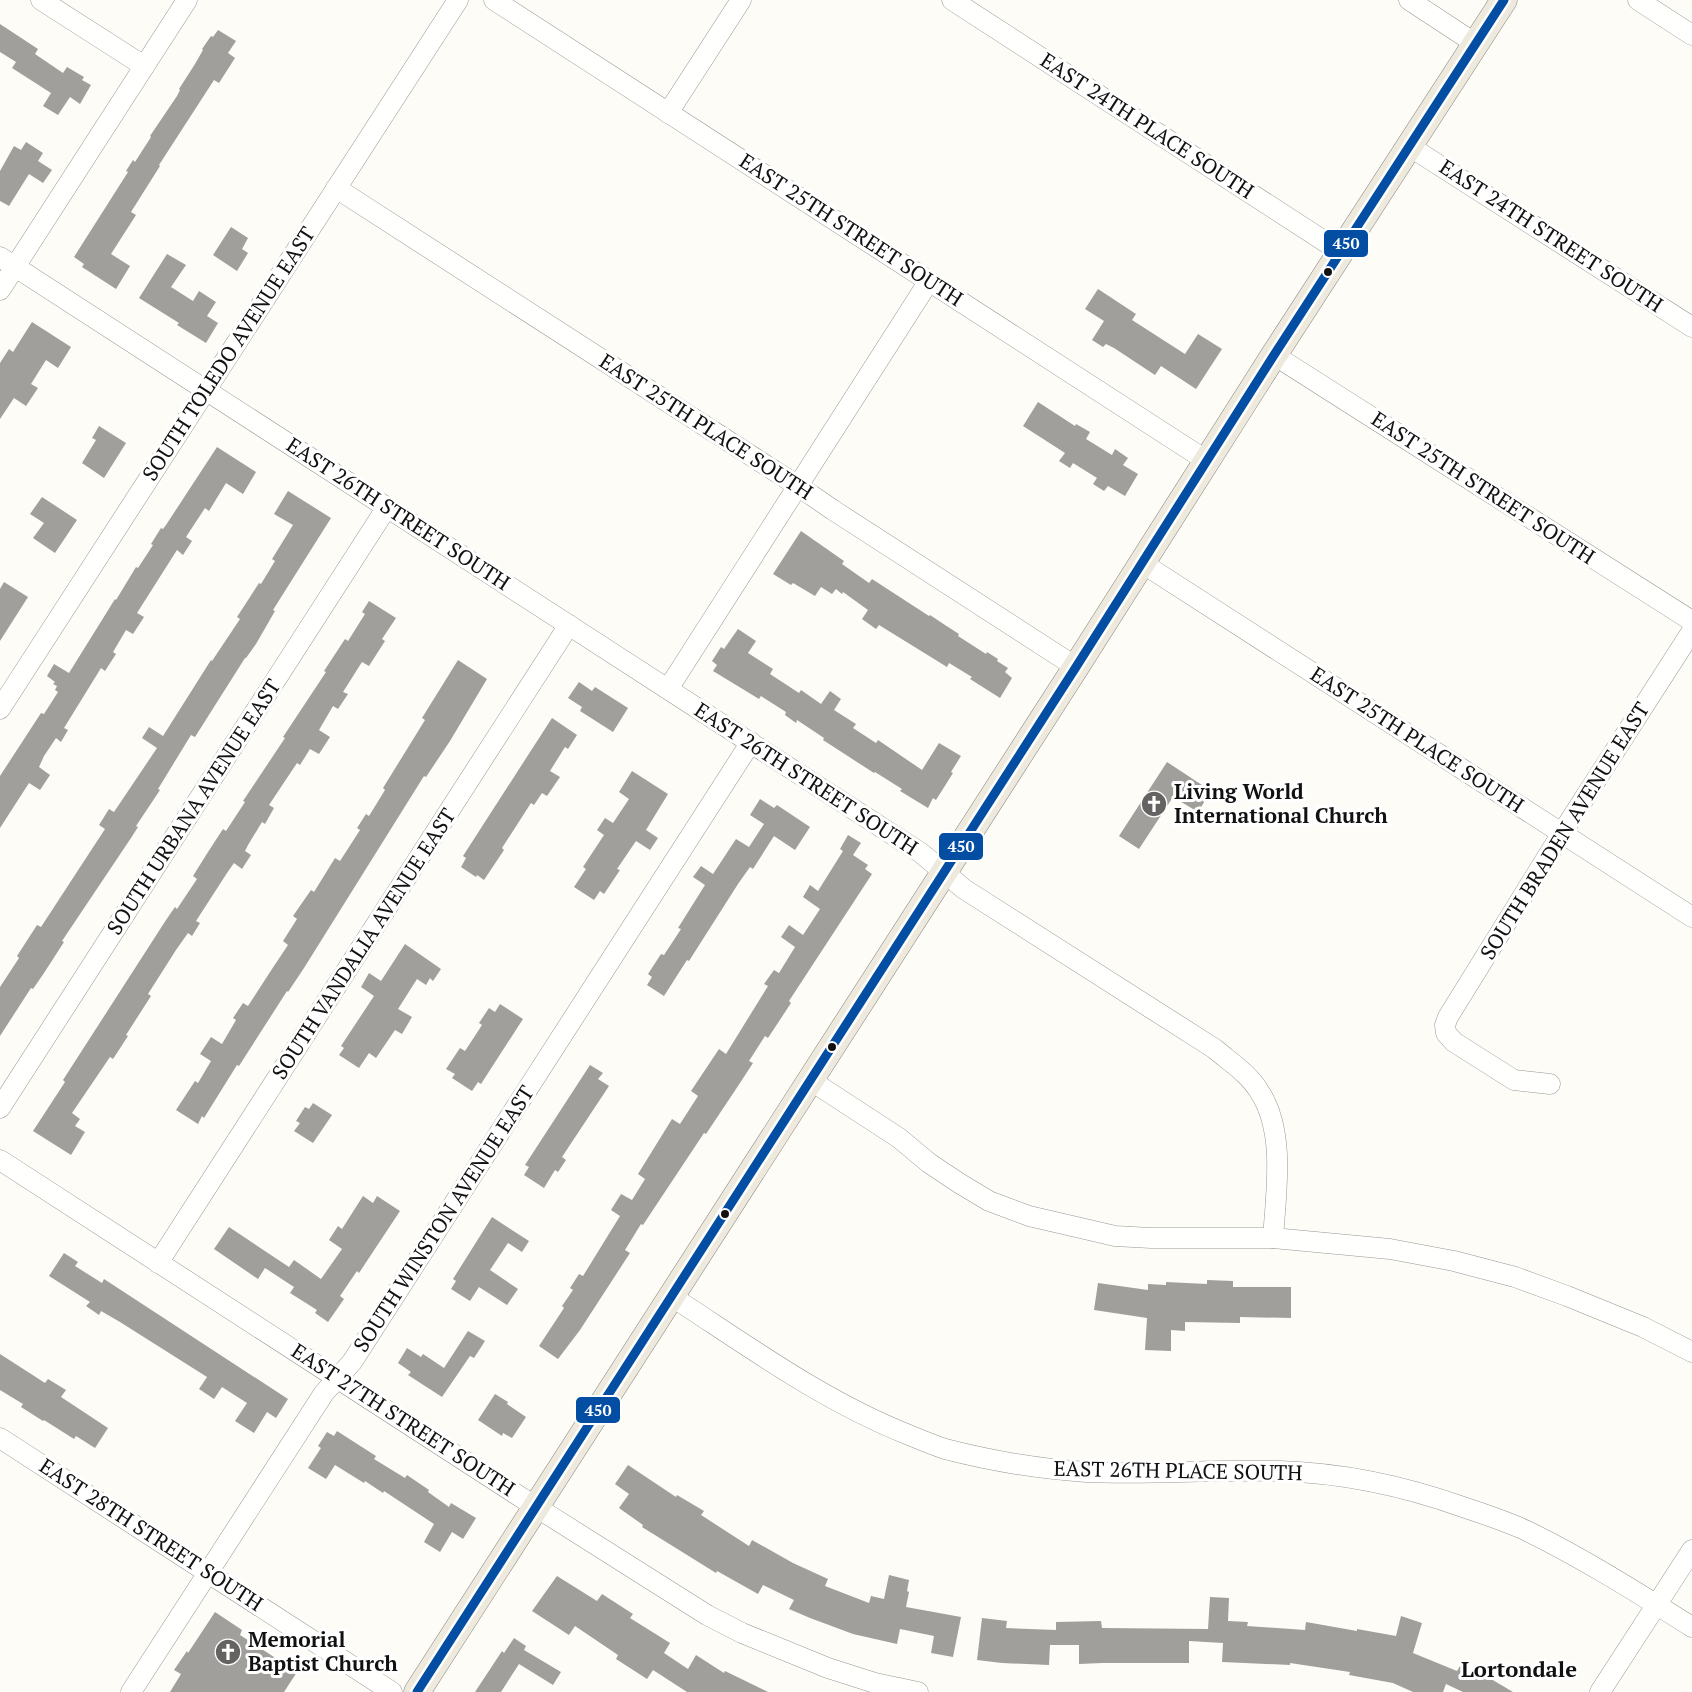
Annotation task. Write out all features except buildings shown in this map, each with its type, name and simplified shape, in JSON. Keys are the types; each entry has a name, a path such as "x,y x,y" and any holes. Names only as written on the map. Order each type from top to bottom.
{"main road":[{"path":"417,1692 1504,0"}],"street":[{"path":"41,0 144,66"},
{"path":"0,290 8,262 187,0"},
{"name":"SOUTH TOLEDO AVENUE EAST","path":"0,709 458,0"},
{"name":"EAST 25TH STREET SOUTH","path":"494,0 1207,461"},
{"path":"669,113 741,0"},
{"name":"EAST 24TH PLACE SOUTH","path":"952,0 1341,252"},
{"path":"1409,0 1476,44"},
{"path":"1638,0 1692,35"},
{"name":"EAST 24TH STREET SOUTH","path":"1409,146 1692,327"},
{"name":"EAST 25TH PLACE SOUTH","path":"336,188 1076,667"},
{"name":"EAST 26TH STREET SOUTH","path":"8,262 751,742 921,853 964,889 1215,1049 1259,1090 1270,1113 1275,1138 1277,1170 1273,1238"},
{"path":"668,689 929,281"},
{"name":"EAST 25TH STREET SOUTH","path":"1274,355 1692,621"},
{"name":"SOUTH URBANA AVENUE EAST","path":"0,1108 387,507"},
{"name":"EAST 25TH PLACE SOUTH","path":"1142,563 1692,917"},
{"name":"SOUTH VANDALIA AVENUE EAST","path":"158,1263 569,625"},
{"name":"SOUTH BRADEN AVENUE EAST","path":"1550,1084 1514,1080 1454,1042 1446,1033 1445,1025 1562,833 1692,631"},
{"name":"SOUTH WINSTON AVENUE EAST","path":"131,1692 324,1393 352,1362 751,742"},
{"path":"810,1080 890,1132 959,1183 989,1200 1029,1216 1115,1236 1273,1238 1390,1249 1454,1261 1515,1277 1614,1314 1692,1352"},
{"name":"EAST 27TH STREET SOUTH","path":"0,1160 707,1615 777,1649 828,1668 875,1683 918,1692"},
{"name":"EAST 26TH PLACE SOUTH","path":"671,1296 840,1403 886,1426 941,1448 1032,1467 1088,1472 1280,1471 1331,1475 1385,1484 1440,1499 1494,1517 1523,1530 1610,1575 1692,1628"},
{"name":"EAST 28TH STREET SOUTH","path":"0,1438 392,1692"},
{"path":"1600,1692 1692,1550"}],"transit line":[{"name":"450","path":"417,1692 1504,0"}],"place":[{"name":"Living World International Church","path":"1154,804"},
{"name":"Memorial Baptist Church","path":"228,1652"}],"district":[{"name":"Lortondale","path":"1519,1669"}]}
